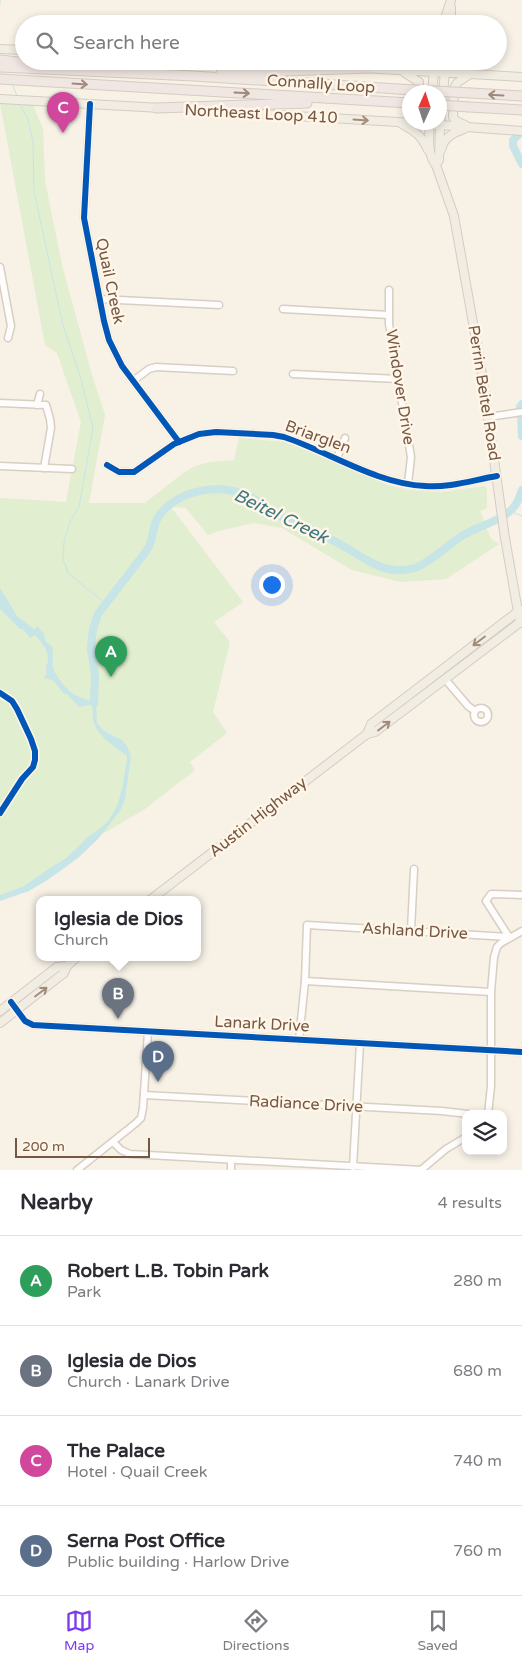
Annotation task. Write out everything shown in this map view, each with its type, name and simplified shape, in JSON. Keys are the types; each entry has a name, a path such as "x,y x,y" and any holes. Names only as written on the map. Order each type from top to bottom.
{"highway":[{"path":"0,60 15,63"},
{"name":"Connally Loop","path":"0,67 15,66"},
{"name":"Connally Loop","path":"86,70 522,96"},
{"path":"194,76 242,71 284,70"},
{"name":"Connally Loop","path":"0,79 402,102"},
{"path":"156,108 276,103 397,102"},
{"path":"447,105 520,110"}],"main road":[{"path":"446,15 451,0"},
{"path":"451,0 451,15"},
{"path":"391,70 522,77"},
{"name":"Perrin Beitel Road","path":"443,85 444,70"},
{"path":"465,70 470,74"},
{"path":"402,71 419,82 419,85"},
{"path":"432,85 433,72"},
{"path":"469,128 456,121 452,114 454,88 457,83 470,74"},
{"name":"Northeast Loop 410","path":"4,99 402,122"},
{"path":"398,122 402,120"},
{"path":"398,122 414,130 422,138 436,162"},
{"name":"Northeast Loop 410","path":"447,126 522,131"},
{"path":"436,162 443,144 451,134 469,128"},
{"name":"Perrin Beitel Road","path":"430,130 430,141 454,216 488,417 505,538 521,622"},
{"name":"Perrin Beitel Road","path":"436,162 439,130"},
{"path":"514,592 522,600"},
{"name":"Austin Highway","path":"367,734 371,724 520,610"},
{"name":"Austin Highway","path":"155,896 367,734 375,732 521,622"},
{"path":"0,1023 64,973 67,966 73,961"},
{"path":"0,1011 57,967 67,966"}],"street":[{"name":"Quail Creek","path":"90,104 84,218 104,321 111,346 122,366 179,442"},
{"path":"0,267 2,290 11,326 8,338"},
{"name":"Windover Drive","path":"389,290 389,315 411,457 408,484"},
{"path":"100,299 219,305"},
{"path":"283,309 389,315"},
{"path":"133,381 156,366 233,370"},
{"path":"293,374 398,379"},
{"path":"37,405 40,394"},
{"path":"0,403 46,405 51,423 44,468"},
{"path":"488,417 522,412"},
{"name":"Briarglen","path":"107,465 119,472 134,472 190,436 207,433 273,435 294,441 387,479 408,484 437,486 497,476"},
{"name":"Briarglen","path":"337,458 344,438"},
{"path":"0,466 72,469"},
{"path":"445,679 468,706 476,711"},
{"path":"411,930 414,869"},
{"path":"510,937 486,901 490,894 522,895"},
{"name":"Ashland Drive","path":"305,981 307,925 510,937"},
{"path":"488,1110 491,1086 491,992 494,957 497,947 522,931"},
{"path":"299,1040 305,981 491,992"},
{"name":"Lanark Drive","path":"11,1002 25,1021 33,1025 522,1052"},
{"path":"77,1170 139,1120 143,1108 148,1032"},
{"path":"353,1167 360,1043"},
{"name":"Radiance Drive","path":"144,1095 462,1114"},
{"path":"113,1142 121,1150 130,1154 421,1170 446,1149 462,1139"},
{"path":"231,1160 231,1170"}],"green space":[{"path":"0,103 33,105 43,129 45,181 62,265 105,415 89,503 145,503 195,466 210,462 234,460 239,438 285,442 388,485 408,490 441,492 485,486 487,490 487,508 480,511 491,539 499,544 446,579 401,582 352,570 282,528 254,523 208,535 186,508 171,507 243,602 214,622 230,642 213,712 227,733 190,762 195,770 145,809 87,843 58,865 54,865 24,886 0,895 0,498 66,502 81,422 57,353 45,345"}],"water":[{"path":"0,588 17,616 34,629 37,626 44,634 46,642 52,648 53,666 60,680 74,694 96,703 97,723 104,731 122,740 131,756 125,799 120,811 97,840 78,858 49,879 29,891 0,901 0,895 24,886 60,862 107,822 119,800 127,756 108,742 96,728 93,718 93,704 79,707 67,694 64,694 53,680 44,678 47,673 48,661 46,650 35,635 30,638 23,629 20,629 0,609"}],"waterway":[{"name":"Quail Creek","path":"12,83 17,96"},
{"name":"Quail Creek","path":"20,105 28,119 33,142 34,191 63,326 81,379 93,428 79,507 70,522 64,542 63,559 68,573 105,603"},
{"name":"Beitel Creek","path":"522,131 513,140 513,146 522,164"},
{"name":"Beitel Creek","path":"521,416 522,436"},
{"name":"Beitel Creek","path":"94,703 95,675 91,649 93,629 98,614 148,548 158,516 180,498 214,489 237,492 252,498 280,516 331,539 374,564 383,568 404,570 420,566 468,532 499,519 512,510 522,490"},
{"path":"510,511 522,516"}],"cycle path":[{"path":"90,104 84,218 109,340 122,366 179,442"},
{"path":"107,465 119,472 134,472 174,444 199,434 216,432 284,437 371,474 407,484 443,486 497,476"},
{"path":"0,693 12,701 17,709 35,751 33,767 22,779 0,813"},
{"path":"11,1002 25,1021 33,1025 522,1052"}],"place":[{"name":"The Palace","path":"63,133"},
{"name":"Robert L.B. Tobin Park","path":"111,677"},
{"name":"Iglesia de Dios","path":"118,1019"},
{"name":"Serna Post Office","path":"158,1082"}]}
